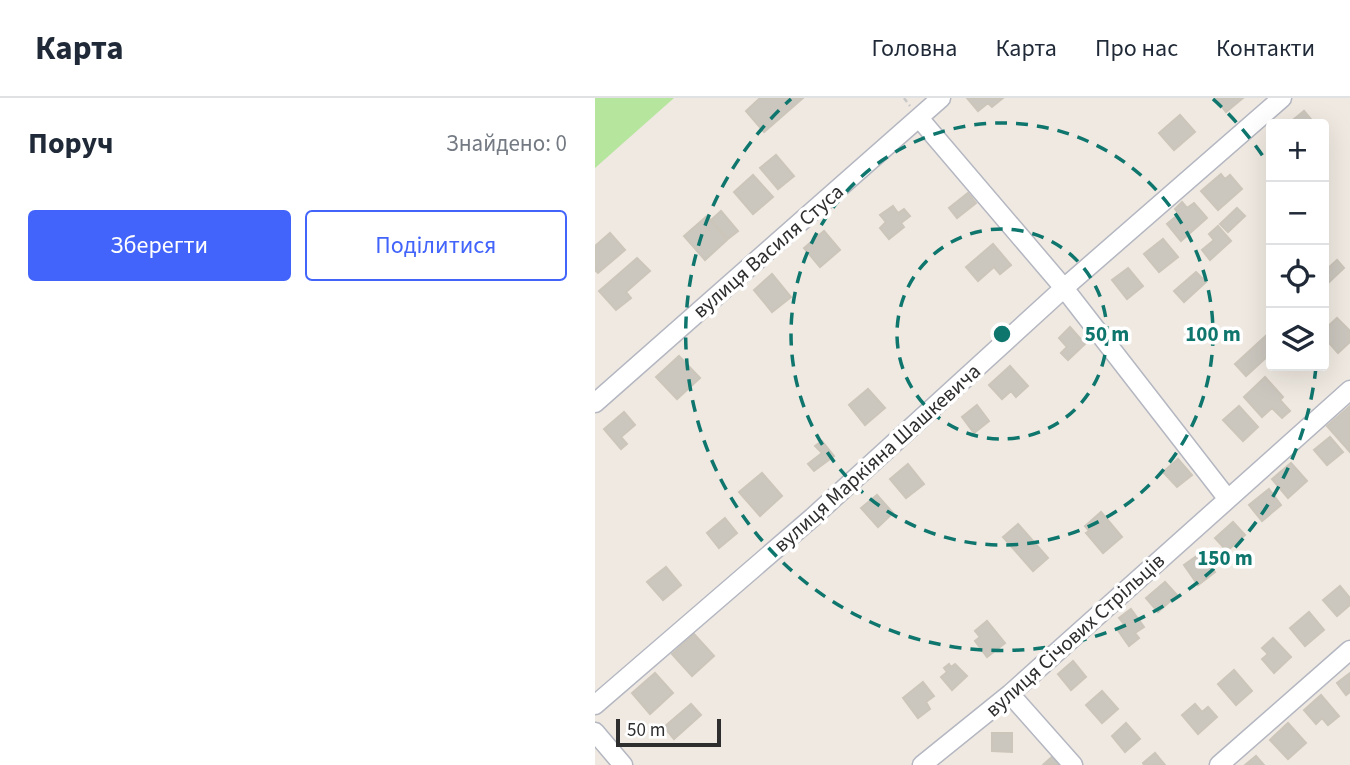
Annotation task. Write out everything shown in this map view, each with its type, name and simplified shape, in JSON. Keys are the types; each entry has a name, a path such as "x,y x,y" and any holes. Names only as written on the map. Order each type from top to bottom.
{"street":[{"name":"вулиця Василя Стуса","path":"595,404 941,98"},
{"name":"вулиця Маркіяна Шашкевича","path":"595,705 813,517 1064,288 1282,98"},
{"path":"919,118 1064,288 1227,498"},
{"name":"вулиця Січових Стрільців","path":"922,765 1010,694 1350,390"},
{"path":"1219,765 1350,650"},
{"path":"1010,694 1073,765"},
{"path":"595,732 623,765"}],"green space":[{"path":"595,98 674,98 595,168"}],"building":[{"path":"760,98 803,98 764,132 746,111"},
{"path":"967,98 1003,98 992,107 988,103 978,111"},
{"path":"1215,98 1243,98 1226,112"},
{"path":"1304,111 1311,119 1294,119"},
{"path":"1180,115 1195,132 1174,150 1159,133"},
{"path":"776,155 794,176 778,189 760,168"},
{"path":"1221,174 1225,179 1230,175 1242,189 1218,210 1201,191"},
{"path":"753,175 773,197 753,214 734,192"},
{"path":"968,193 976,203 957,218 949,208"},
{"path":"1182,202 1187,208 1194,203 1207,218 1181,241 1167,224 1179,214 1175,209"},
{"path":"893,206 898,213 904,209 910,216 901,223 904,227 889,239 880,228 886,222 880,215"},
{"path":"1237,208 1245,216 1228,232 1220,224"},
{"path":"721,211 738,231 728,239 711,220"},
{"path":"707,216 727,240 705,260 684,236"},
{"path":"1218,226 1231,241 1210,260 1202,250 1214,240 1209,234"},
{"path":"824,231 840,250 820,267 804,248"},
{"path":"610,233 625,250 598,273 595,270 595,246"},
{"path":"1163,239 1178,257 1159,272 1144,254"},
{"path":"993,244 1011,265 1000,274 994,267 978,281 966,267"},
{"path":"637,258 650,271 626,292 631,298 616,310 599,291"},
{"path":"1337,260 1344,268 1329,282 1329,267"},
{"path":"1128,268 1143,286 1127,299 1112,280"},
{"path":"1196,272 1206,282 1184,302 1174,291"},
{"path":"772,274 791,297 772,312 754,290"},
{"path":"1337,318 1350,331 1350,342 1338,353 1329,343 1329,325"},
{"path":"1070,327 1085,344 1068,360 1061,353 1067,347 1059,338"},
{"path":"1266,336 1266,358 1246,376 1235,364"},
{"path":"679,356 700,378 677,399 656,377"},
{"path":"1010,366 1028,386 1016,397 1011,391 1002,399 989,385"},
{"path":"1265,377 1283,397 1280,400 1290,411 1282,418 1272,408 1262,417 1244,397"},
{"path":"868,389 885,408 865,425 849,405"},
{"path":"977,405 989,421 974,433 962,417"},
{"path":"1239,406 1258,427 1243,441 1223,420"},
{"path":"1350,406 1350,452 1327,426"},
{"path":"624,412 635,425 621,437 627,444 621,449 604,429"},
{"path":"1330,437 1343,452 1327,465 1314,450"},
{"path":"822,441 834,456 814,471 808,464 822,453 815,446"},
{"path":"1178,459 1192,475 1177,487 1163,472"},
{"path":"1291,463 1307,481 1288,498 1272,479"},
{"path":"908,464 924,484 906,498 890,479"},
{"path":"762,473 782,496 760,516 739,492"},
{"path":"1269,489 1281,505 1262,521 1249,505"},
{"path":"877,495 893,513 878,527 861,508"},
{"path":"1101,512 1122,537 1103,553 1086,533 1089,531 1085,526"},
{"path":"725,518 737,533 719,548 707,533"},
{"path":"1233,522 1245,535 1227,551 1215,538"},
{"path":"1018,524 1048,558 1033,571 1003,537"},
{"path":"1201,553 1215,572 1198,585 1184,565"},
{"path":"666,567 681,585 663,600 647,582"},
{"path":"1165,582 1177,595 1158,612 1146,598"},
{"path":"1340,586 1350,598 1350,605 1337,616 1323,600"},
{"path":"1131,609 1144,627 1135,633 1139,638 1129,646 1117,629 1124,624 1119,618"},
{"path":"1309,612 1324,630 1305,646 1290,628"},
{"path":"987,621 1005,643 987,657 975,641 980,637 975,631"},
{"path":"694,634 714,656 692,676 672,654"},
{"path":"1273,638 1291,657 1274,673 1262,659 1268,654 1262,648"},
{"path":"1073,661 1086,677 1071,690 1058,674"},
{"path":"949,664 951,667 955,664 967,676 952,690 941,677 947,672 944,668"},
{"path":"1234,670 1252,691 1236,705 1218,684"},
{"path":"655,673 673,693 650,714 632,693"},
{"path":"1350,673 1350,692 1346,695 1337,683"},
{"path":"923,682 934,696 926,702 930,709 918,718 903,698"},
{"path":"1102,691 1118,709 1102,723 1086,705"},
{"path":"1321,695 1339,716 1328,725 1322,718 1316,724 1304,710"},
{"path":"691,704 701,715 674,739 664,727"},
{"path":"1195,704 1202,712 1208,707 1217,717 1198,734 1182,715"},
{"path":"1126,723 1140,739 1125,752 1112,736"},
{"path":"1288,723 1306,743 1288,759 1270,740"},
{"path":"992,733 1012,733 1012,752 992,751"},
{"path":"1155,753 1165,765 1144,765 1143,763"},
{"path":"1054,755 1062,765 1044,764"},
{"path":"1256,756 1264,765 1245,765"}]}
